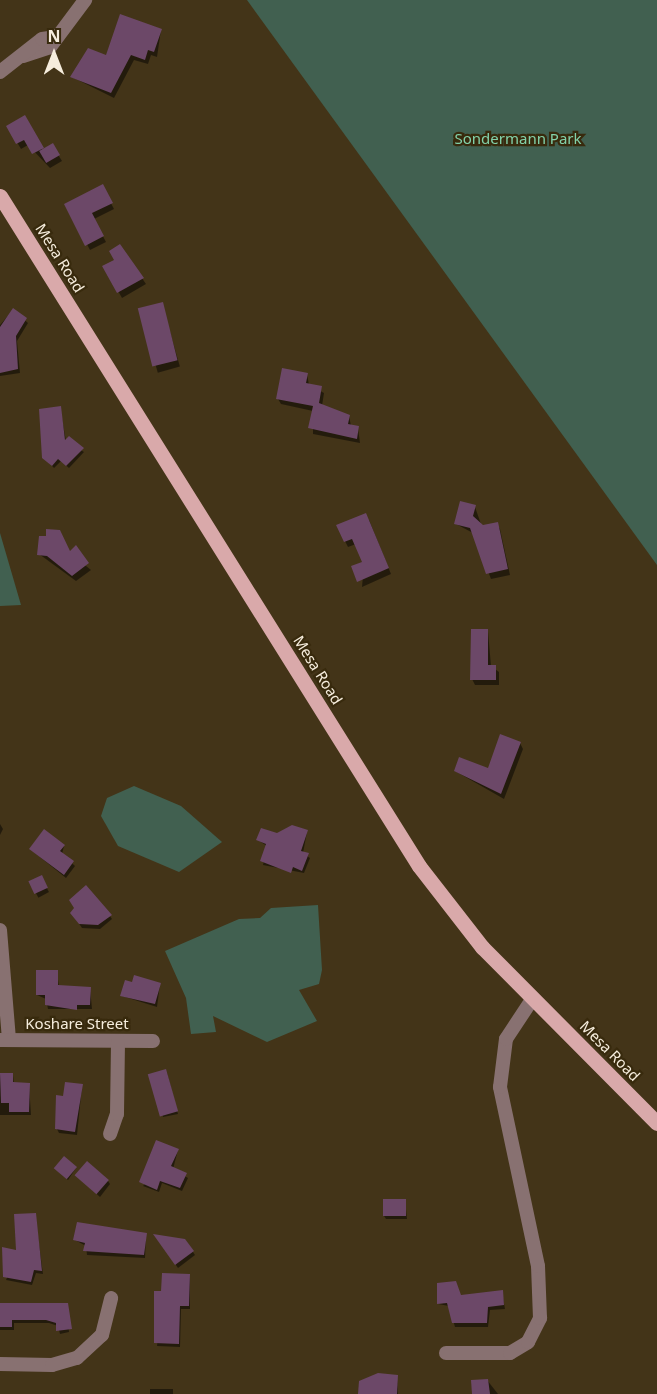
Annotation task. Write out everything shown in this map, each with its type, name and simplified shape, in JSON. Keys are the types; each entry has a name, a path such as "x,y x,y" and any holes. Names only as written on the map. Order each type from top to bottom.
{"main road":[{"name":"Mesa Road","path":"0,196 417,864 482,947 657,1124"}],"street":[{"path":"0,72 42,39 56,38 85,0"},
{"path":"0,66 21,57"},
{"path":"0,930 5,1040"},
{"path":"446,1353 513,1352 532,1337 540,1318 538,1266 500,1087 506,1039 533,998"},
{"name":"Koshare Street","path":"5,1040 153,1041"},
{"path":"111,1134 117,1113 118,1041"},
{"path":"0,1365 52,1365 77,1358 102,1335 111,1298"}],"green space":[{"name":"Sondermann Park","path":"247,0 657,0 657,565"},
{"path":"0,533 21,605 0,606"},
{"path":"134,786 181,806 222,842 179,872 118,846 101,816 107,798"},
{"path":"318,905 322,970 319,984 299,990 317,1021 267,1042 213,1016 216,1032 191,1034 186,998 165,951 239,919 260,918 271,908"}],"building":[{"path":"120,14 162,29 154,52 148,50 145,60 131,55 111,93 70,77 88,48 106,55"},
{"path":"25,115 44,148 32,154 24,140 16,144 6,126"},
{"path":"53,143 60,155 46,163 39,151"},
{"path":"103,184 113,203 92,213 104,236 85,246 64,204"},
{"path":"120,244 144,278 117,293 102,266 114,260 109,251"},
{"path":"163,302 178,360 152,367 138,308"},
{"path":"13,308 27,318 16,336 18,369 0,373 0,327"},
{"path":"282,368 308,373 306,383 322,386 319,403 350,415 348,424 359,426 357,439 308,428 313,406 276,399"},
{"path":"61,406 65,440 69,436 84,448 66,466 58,459 52,466 42,458 39,409"},
{"path":"460,501 476,505 473,516 483,525 498,522 508,569 486,574 470,528 454,524"},
{"path":"366,513 389,568 357,582 351,566 362,562 352,539 344,542 336,525"},
{"path":"46,529 60,530 70,551 76,545 89,563 72,576 47,556 37,555 39,536 46,536"},
{"path":"471,629 488,629 488,665 496,665 496,680 470,680"},
{"path":"500,734 521,742 501,794 454,771 459,757 488,768"},
{"path":"292,825 308,830 301,851 309,853 302,871 293,867 291,873 260,861 266,844 256,840 261,828 277,833"},
{"path":"44,829 65,845 60,851 74,861 64,875 29,849"},
{"path":"42,875 48,888 34,894 28,881"},
{"path":"86,885 112,915 98,925 79,924 70,913 74,908 69,900"},
{"path":"36,970 58,970 58,985 91,987 90,1005 77,1005 77,1010 45,1005 45,995 36,995"},
{"path":"134,975 161,983 155,1004 120,996 125,980 132,982"},
{"path":"166,1069 178,1111 160,1117 148,1074"},
{"path":"0,1073 13,1073 13,1082 30,1083 29,1112 9,1112 9,1103 1,1103"},
{"path":"65,1082 83,1084 75,1132 55,1129 56,1095 63,1096"},
{"path":"156,1140 179,1149 171,1166 187,1173 180,1188 160,1181 157,1190 139,1182"},
{"path":"64,1156 77,1167 67,1179 54,1168"},
{"path":"87,1161 109,1180 96,1194 75,1175"},
{"path":"383,1199 406,1199 406,1216 383,1216"},
{"path":"36,1213 42,1271 34,1270 31,1282 3,1277 2,1247 16,1250 14,1214"},
{"path":"77,1222 147,1233 144,1255 83,1251 85,1243 73,1240"},
{"path":"153,1234 185,1239 194,1251 175,1265"},
{"path":"162,1273 190,1274 189,1306 180,1306 179,1344 154,1343 154,1291 161,1291"},
{"path":"456,1281 461,1295 503,1290 504,1305 488,1307 487,1323 452,1323 447,1303 437,1304 437,1283"},
{"path":"0,1303 68,1303 72,1329 56,1331 56,1323 46,1320 12,1320 12,1327 0,1327"},
{"path":"378,1373 398,1375 397,1394 358,1394 359,1381"},
{"path":"488,1379 490,1394 472,1394 471,1380"}]}
